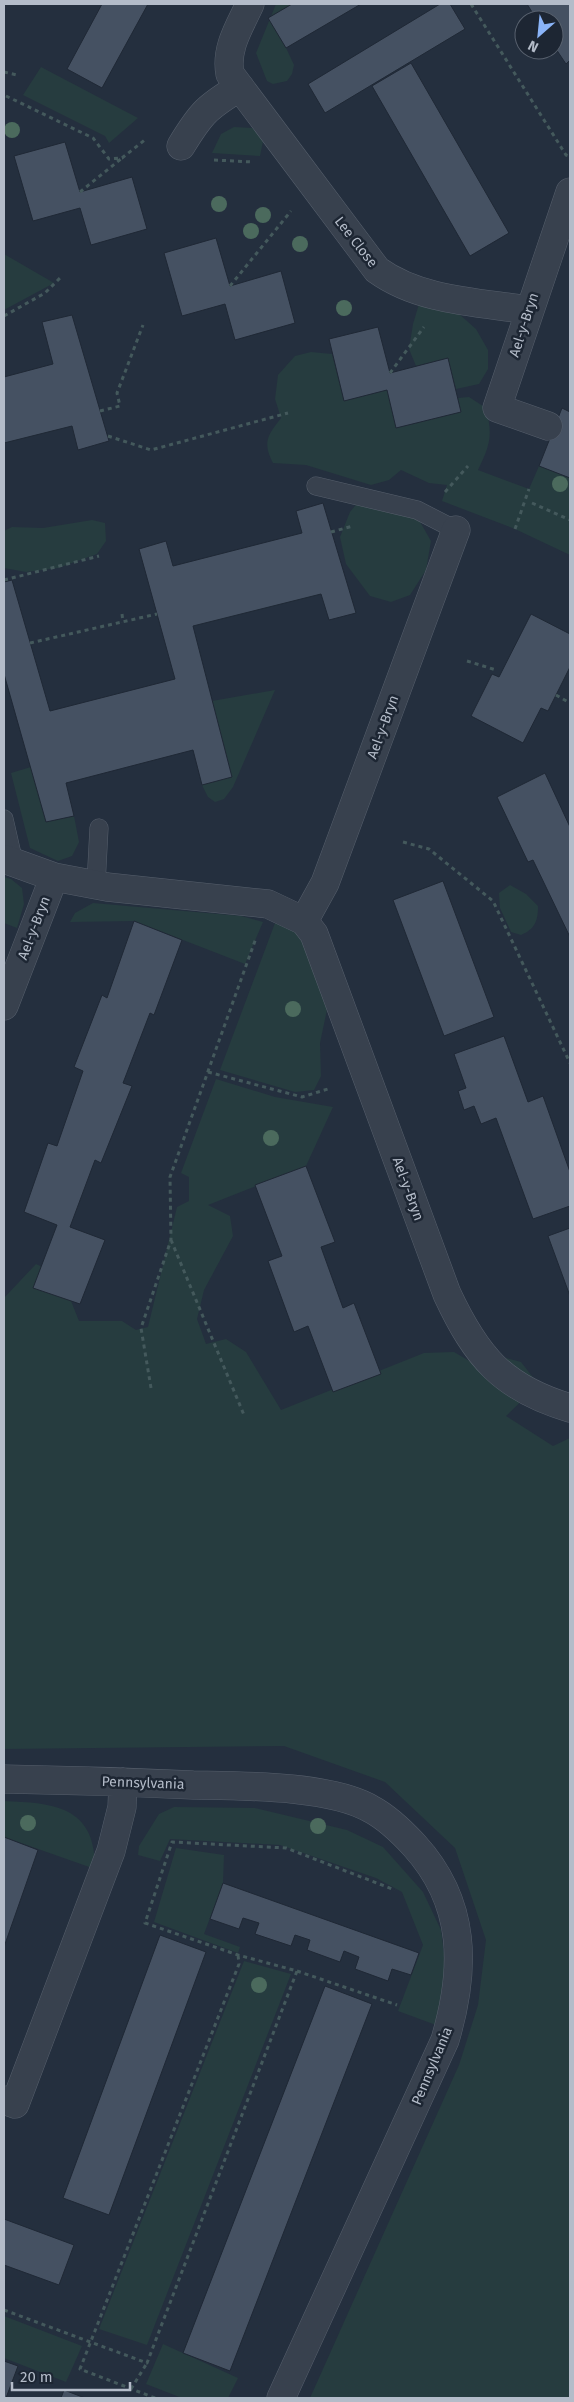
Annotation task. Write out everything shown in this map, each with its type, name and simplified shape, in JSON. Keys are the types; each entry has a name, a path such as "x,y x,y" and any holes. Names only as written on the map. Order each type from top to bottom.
{"street":[{"name":"Lee Close","path":"250,4 234,38 228,63 230,74 377,270 395,282 421,292 529,310"},
{"path":"181,146 196,120 208,107 240,87"},
{"name":"Ael-y-Bryn","path":"548,426 497,408 570,192"},
{"name":"Ael-y-Bryn","path":"456,530 325,883 304,921 314,934 447,1294 464,1331 479,1352 512,1382 531,1394 570,1408"},
{"path":"9,861 54,877 96,885 268,904 304,921"},
{"name":"Ael-y-Bryn","path":"4,1006 54,877"},
{"name":"Pennsylvania","path":"4,1779 275,1788 339,1797 370,1808 400,1830 423,1855 441,1882 453,1911 459,1939 459,1976 454,2009 445,2040 281,2398"},
{"path":"4,2100 15,2104 111,1851 122,1807 123,1782"}],"lane":[{"path":"316,486 417,510 456,530"},
{"path":"4,819 9,861"},
{"path":"96,885 99,828"}],"path":[{"path":"471,4 566,155 570,157"},
{"path":"4,72 17,75"},
{"path":"80,192 122,158"},
{"path":"230,286 312,185"},
{"path":"4,316 45,293 62,276"},
{"path":"390,373 446,297"},
{"path":"100,411 120,406 117,393 142,325"},
{"path":"108,436 151,450 288,413"},
{"path":"442,501 445,492 468,466"},
{"path":"516,529 529,489"},
{"path":"532,503 570,520"},
{"path":"4,580 99,556"},
{"path":"122,614 123,622"},
{"path":"30,643 157,614"},
{"path":"467,661 496,670"},
{"path":"556,695 570,703"},
{"path":"403,842 429,848 493,901 570,1063"},
{"path":"151,1388 142,1328 171,1240 170,1177 268,904"},
{"path":"208,1072 302,1097 331,1088"},
{"path":"171,1240 244,1415"},
{"path":"395,1890 286,1848 172,1842 145,1923 238,1955 297,1971 397,2005"},
{"path":"155,2398 80,2369 239,1964 238,1955"},
{"path":"131,2389 148,2363 297,1971"},
{"path":"4,2310 148,2363"}],"green space":[{"path":"276,4 308,4 275,24 294,65 292,74 287,81 273,84 267,81 256,53"},
{"path":"41,67 138,118 109,143 105,136 23,95"},
{"path":"234,127 252,128 264,136 260,156 212,153 221,134"},
{"path":"4,254 54,283 4,310"},
{"path":"419,304 450,306 476,329 488,350 488,369 479,384 456,389 448,358 416,366 409,349 413,324"},
{"path":"311,352 332,354 344,401 387,390 396,428 461,412 458,398 469,397 486,408 490,433 488,447 478,470 529,489 539,466 570,478 570,555 515,529 442,501 447,485 429,483 401,470 389,480 371,485 306,465 273,463 267,444 270,434 281,418 275,399 278,375 295,356"},
{"path":"368,490 392,497 407,506 419,520 431,541 426,570 410,595 391,602 370,596 346,564 340,537 350,512"},
{"path":"92,520 105,523 106,541 97,554 58,568 26,572 4,568 4,531 12,527 43,528"},
{"path":"275,690 233,787 224,799 215,802 208,797 202,785 232,777 212,701"},
{"path":"31,767 46,822 74,816 79,842 72,856 58,861 30,848 11,773"},
{"path":"4,877 11,879 22,888 24,904 17,928 4,923"},
{"path":"510,885 526,894 538,906 535,924 530,930 521,935 511,932 500,908 499,893"},
{"path":"93,903 241,916 263,922 245,964 134,921 70,922 75,913"},
{"path":"275,923 296,930 305,940 329,1000 320,1043 321,1076 314,1090 295,1092 220,1070"},
{"path":"216,1079 275,1097 333,1107 306,1166 208,1205 230,1216 233,1236 204,1290 197,1319 206,1344 226,1339 246,1352 281,1410 424,1353 454,1352 485,1370 502,1357 521,1362 535,1380 533,1390 506,1416 553,1446 570,1438 570,2398 310,2398 459,2065 478,2005 486,1940 455,1848 385,1782 284,1746 4,1749 4,1298 36,1264 61,1276 79,1321 122,1321 136,1330 148,1327 177,1207 189,1201 189,1177 181,1173"},
{"path":"4,1801 55,1807 69,1812 80,1820 88,1832 93,1848 95,1869 4,1837"},
{"path":"174,1807 255,1808 347,1830 383,1847 423,1892 441,1930 448,1985 436,2025 398,2011 423,1945 402,1892 376,1878 280,1845 170,1839 160,1861 138,1855 139,1846 159,1814"},
{"path":"176,1848 224,1855 223,1883 204,1934 240,1947 238,1953 154,1922"},
{"path":"244,1961 291,1974 147,2345 99,2329"},
{"path":"4,2316 82,2346 66,2382 4,2358"},
{"path":"163,2344 238,2378 228,2398 182,2398 146,2384"}],"building":[{"path":"102,4 148,4 102,88 67,69"},
{"path":"292,4 361,4 286,48 268,18"},
{"path":"440,4 450,4 465,29 325,113 308,84"},
{"path":"527,4 570,4 570,60 566,64 563,60 564,10 531,10"},
{"path":"411,63 509,233 470,256 372,86"},
{"path":"65,142 80,192 132,177 147,229 91,245 80,208 33,221 14,156"},
{"path":"216,238 230,286 281,271 295,323 235,340 225,304 182,316 164,253"},
{"path":"72,315 109,441 78,450 72,426 4,443 4,377 53,364 42,322"},
{"path":"378,327 390,373 448,358 461,412 396,428 387,390 344,401 329,339"},
{"path":"562,408 570,412 570,478 539,466"},
{"path":"323,503 356,613 329,620 321,594 193,626 232,777 202,785 193,750 66,783 74,816 46,822 4,674 4,582 12,580 50,711 175,679 139,549 166,541 173,566 302,533 296,511"},
{"path":"531,614 570,634 570,667 548,711 541,708 523,743 471,716 492,674 499,677"},
{"path":"545,773 570,827 570,937 533,860 528,862 497,797"},
{"path":"443,881 494,1017 444,1036 393,900"},
{"path":"134,921 182,940 154,1015 150,1013 123,1083 132,1086 101,1163 95,1160 70,1227 105,1240 80,1304 33,1288 57,1225 24,1212 48,1143 57,1146 83,1071 74,1067 102,995 107,998"},
{"path":"504,1036 528,1102 543,1096 570,1172 570,1206 533,1219 496,1118 481,1124 474,1106 464,1110 458,1091 466,1088 454,1054"},
{"path":"306,1166 335,1242 321,1247 343,1308 354,1303 381,1374 333,1392 308,1326 294,1332 268,1261 282,1256 255,1185"},
{"path":"570,1228 570,1296 548,1236"},
{"path":"4,1837 38,1850 4,1947"},
{"path":"223,1883 419,1953 411,1975 392,1969 388,1981 355,1969 359,1957 344,1951 340,1962 307,1950 310,1940 295,1935 291,1946 255,1934 259,1923 243,1918 239,1929 210,1919"},
{"path":"160,1935 206,1952 109,2215 63,2198"},
{"path":"325,1986 372,2004 230,2371 183,2353"},
{"path":"4,2219 74,2245 59,2285 4,2265"},
{"path":"4,2361 18,2366 6,2398 4,2398"},
{"path":"64,2390 85,2398 61,2398"}]}
